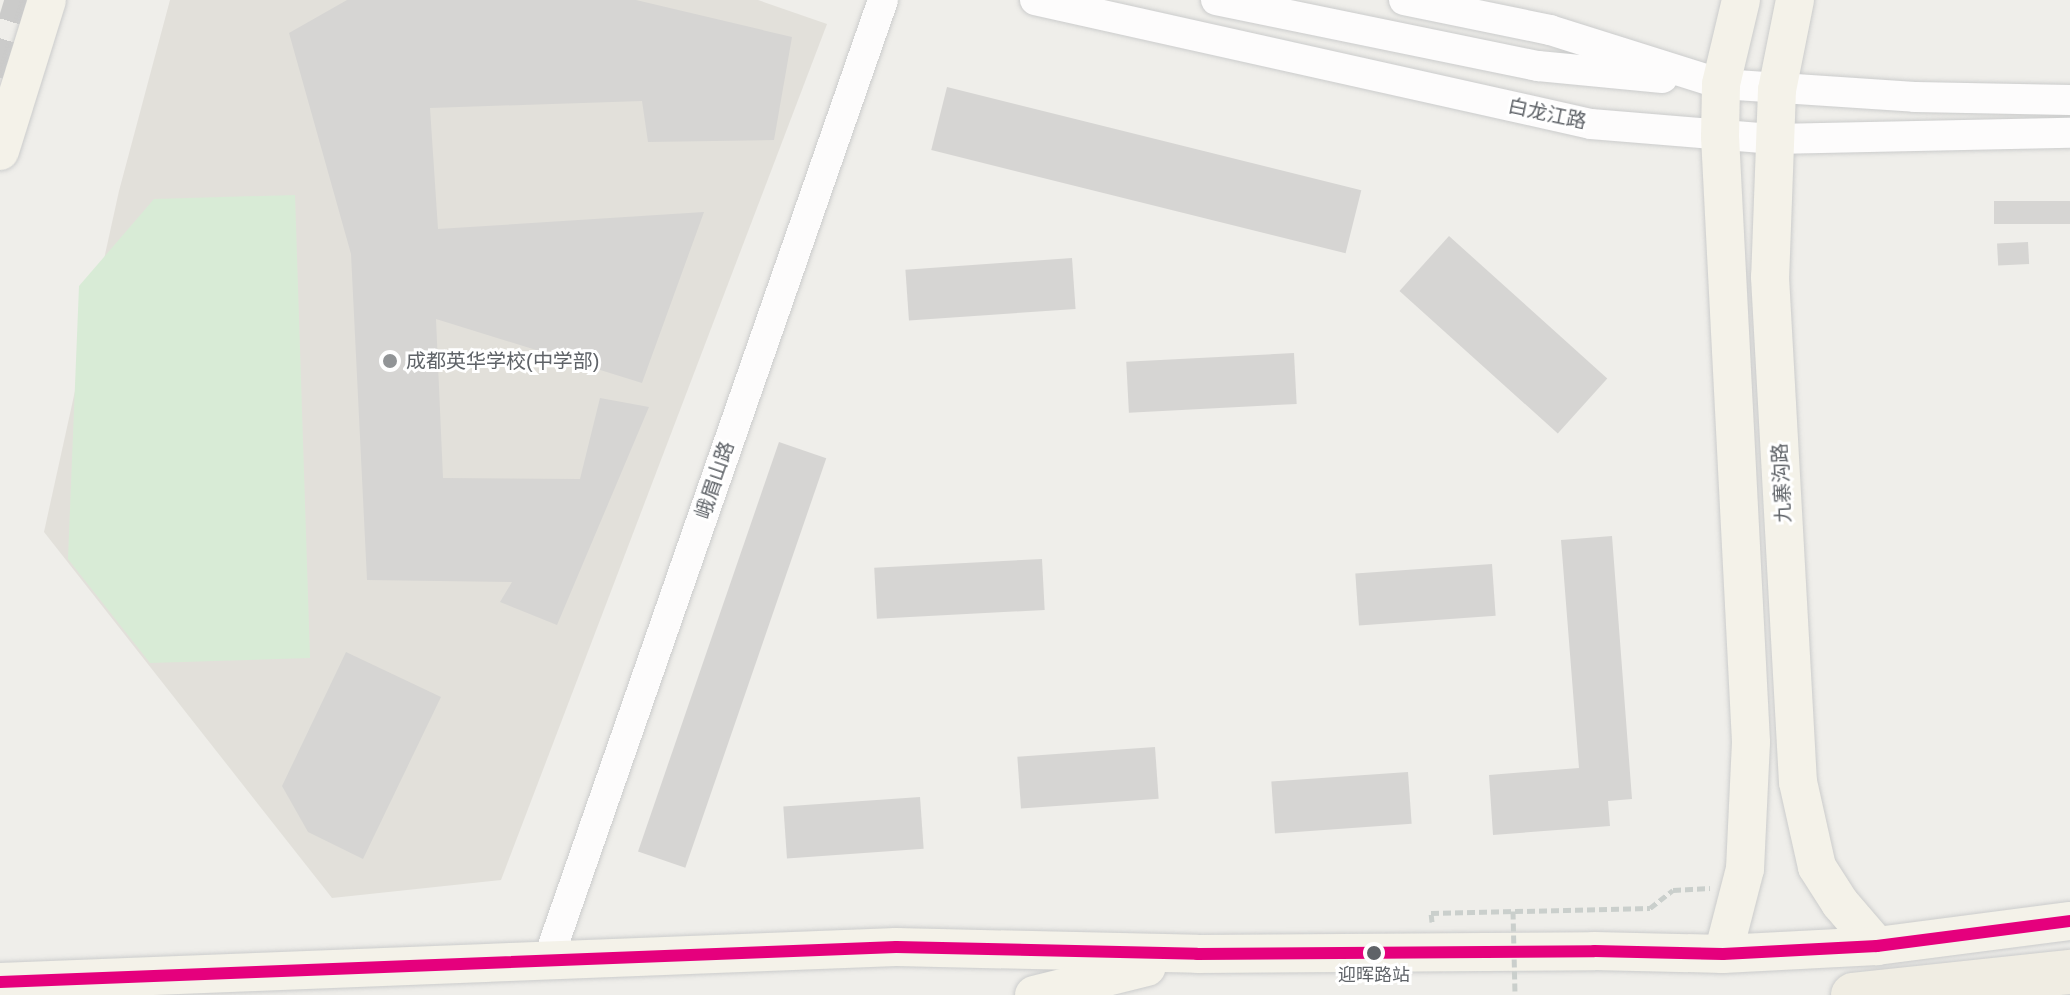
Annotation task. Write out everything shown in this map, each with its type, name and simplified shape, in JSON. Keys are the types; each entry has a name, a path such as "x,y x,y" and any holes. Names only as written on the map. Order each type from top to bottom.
{"highway":[{"path":"1853,995 2070,972"}],"main road":[{"path":"0,151 47,0"},
{"path":"1723,954 1745,869 1751,742 1720,137 1721,84 1741,0"},
{"name":"九寨沟路","path":"1795,0 1777,90 1770,277 1798,782 1817,867 1840,903 1877,946"},
{"path":"0,956 14,982 896,947 1197,954 1594,951 1723,954 1877,946 2070,921"},
{"path":"1034,995 1197,954"}],"street":[{"name":"峨眉山路","path":"548,960 883,0"},
{"name":"白龙江路","path":"1035,0 1591,124 1720,137 1774,139 2070,133"},
{"path":"1216,0 1538,66 1777,90 2070,100"},
{"path":"1404,0 1550,30 1721,84"},
{"path":"191,995 235,971"}],"path":[{"path":"1431,913 1650,908 1673,890"},
{"path":"1513,911 1515,995"}],"shaded area":[{"name":"成都英华学校(中学部)","path":"170,0 758,0 827,24 501,880 332,898 44,532 119,191"}],"green space":[{"path":"295,195 310,658 150,663 68,559 79,286 154,199"}],"building":[{"path":"347,0 636,0 792,37 774,140 648,142 642,101 430,108 438,229 704,212 642,383 436,319 443,478 580,479 600,398 649,407 557,625 500,602 512,582 367,580 351,254 289,33"},
{"path":"947,87 1361,190 1346,253 931,150"},
{"path":"1994,201 2070,201 2070,224 1994,224"},
{"path":"1449,236 1607,379 1558,434 1399,291"},
{"path":"2028,242 2029,264 1998,266 1997,244"},
{"path":"1072,258 1076,309 909,321 905,270"},
{"path":"1294,353 1297,404 1129,413 1126,362"},
{"path":"779,442 826,458 685,868 638,851"},
{"path":"1612,536 1632,799 1608,801 1610,826 1493,835 1489,775 1579,768 1561,540"},
{"path":"1042,559 1045,610 877,619 874,568"},
{"path":"1492,564 1496,616 1359,625 1355,574"},
{"path":"346,652 441,697 363,859 308,832 282,786"},
{"path":"1155,747 1159,799 1021,808 1017,757"},
{"path":"1408,772 1412,824 1275,833 1271,782"},
{"path":"920,797 924,849 787,858 783,807"}],"tunnel":[{"path":"0,78 24,0"}],"transit line":[{"path":"0,982 896,947 1197,954 1594,951 1723,954 1877,946 2070,921"}],"place":[{"name":"成都英华学校(中学部)","path":"390,361"},
{"name":"迎晖路站","path":"1374,953"}]}
